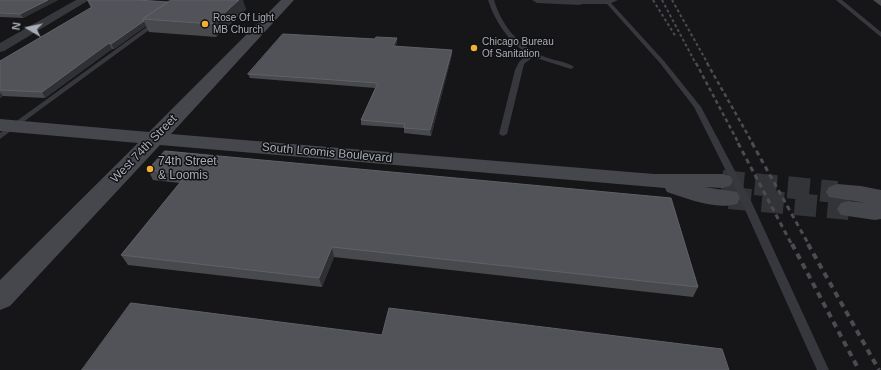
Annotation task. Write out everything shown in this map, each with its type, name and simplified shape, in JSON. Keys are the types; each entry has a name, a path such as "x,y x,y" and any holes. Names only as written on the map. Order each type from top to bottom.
{"street":[{"path":"0,48 84,0"},
{"name":"West 74th Street","path":"0,298 288,0"},
{"path":"537,0 580,2"},
{"name":"South Loomis Boulevard","path":"8,125 654,182 707,196 725,190"},
{"path":"881,198 861,194 843,200 875,212 881,210"}],"lane":[{"path":"491,0 497,17 521,45 533,54 571,67"},
{"path":"838,0 881,35"},
{"path":"580,2 612,1 697,107 747,203 823,370"},
{"path":"0,137 8,125 161,19"},
{"path":"503,134 518,70 522,63 533,54"}],"building":[{"path":"0,0 48,0 20,14 0,13"},
{"path":"88,0 138,0 168,2 143,19 144,21 111,44 109,43 42,92 0,90 0,61 92,7"},
{"path":"171,0 239,0 212,24 143,19"},
{"path":"283,34 375,39 376,37 397,38 393,46 452,50 430,130 404,128 405,124 361,120 378,83 248,74"},
{"path":"165,151 671,198 698,287 332,247 319,278 121,255 187,174 148,170"},
{"path":"131,303 382,335 389,308 722,349 729,370 82,370"}],"tunnel":[{"path":"722,181 837,192"},
{"path":"729,198 849,209"}],"railway":[{"path":"653,0 676,37"},
{"path":"662,0 696,64"},
{"path":"672,0 708,64"},
{"path":"696,63 739,144"},
{"path":"707,63 753,144"},
{"path":"738,143 792,245"},
{"path":"752,143 809,245"},
{"path":"792,244 859,370"},
{"path":"808,244 879,370"}],"place":[{"name":"Rose Of Light MB Church","path":"205,24"},
{"name":"Chicago Bureau Of Sanitation","path":"474,48"},
{"name":"74th Street & Loomis","path":"150,169"}]}
